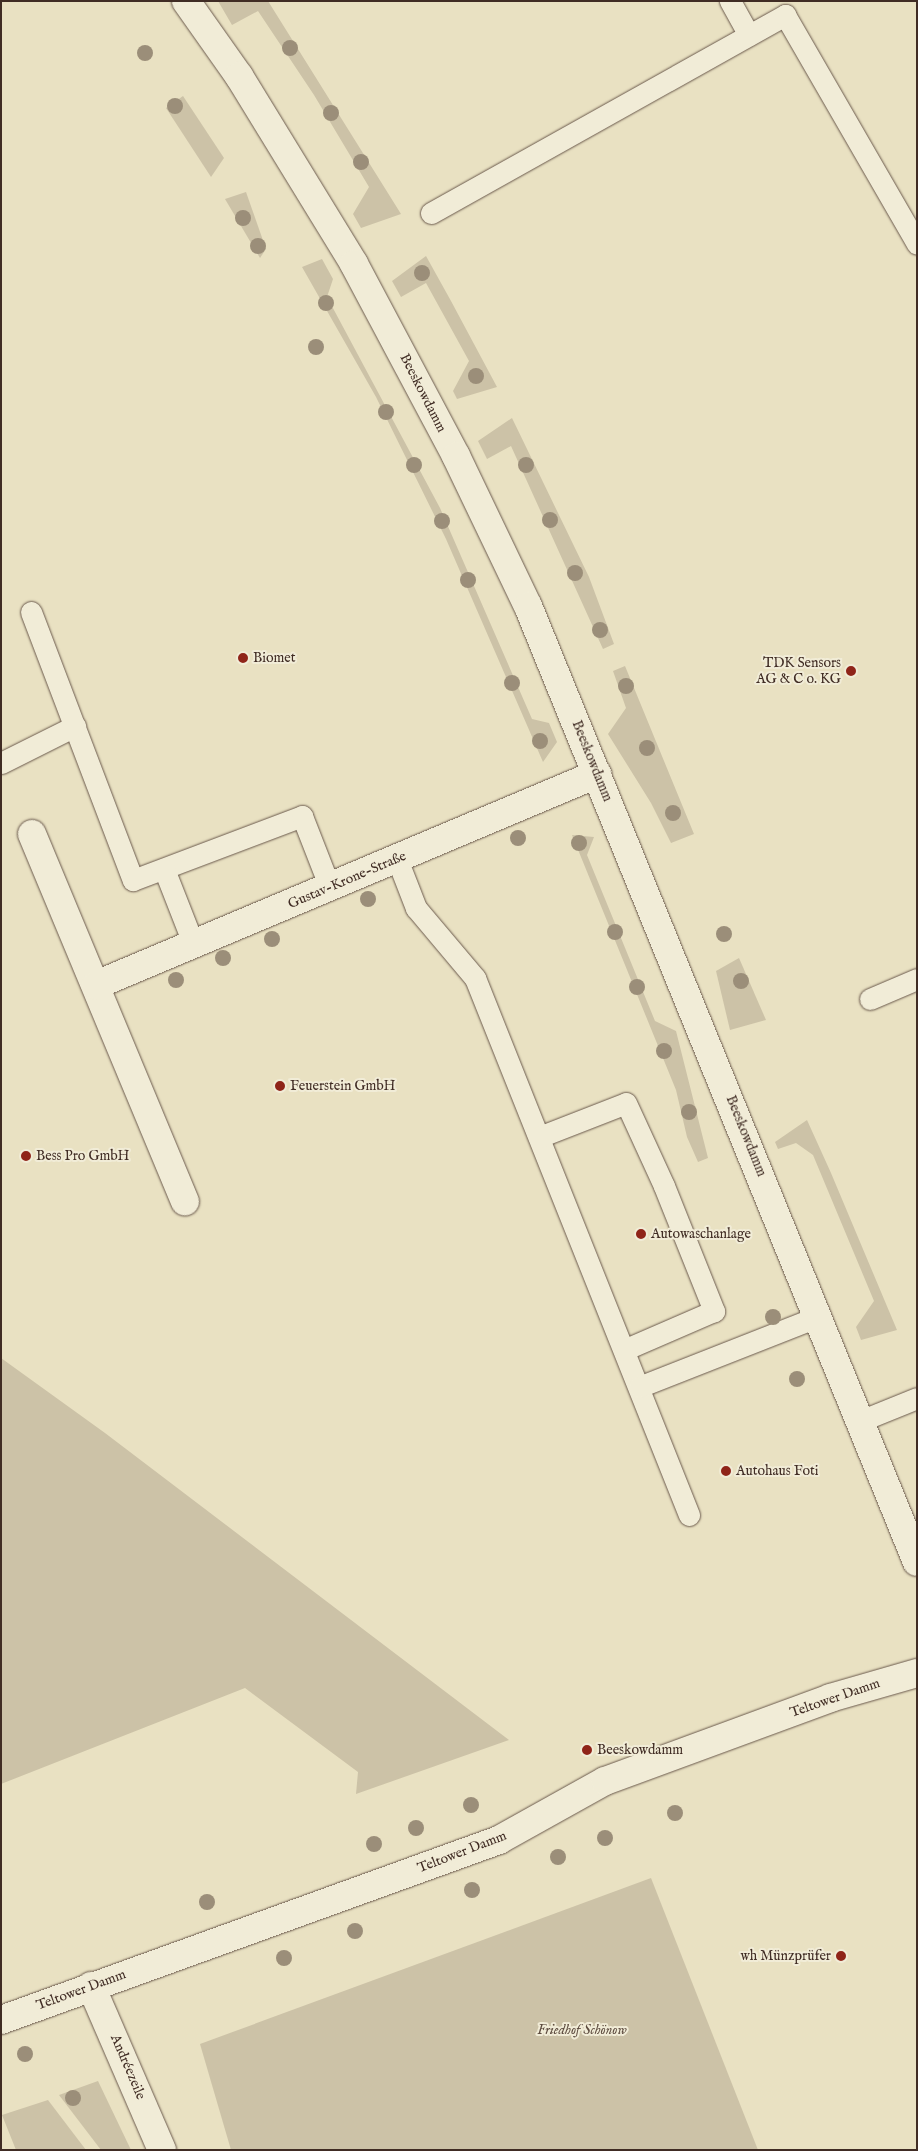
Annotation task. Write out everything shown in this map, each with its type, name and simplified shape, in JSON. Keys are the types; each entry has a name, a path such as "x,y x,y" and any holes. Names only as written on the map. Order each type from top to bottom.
{"main road":[{"name":"Beeskowdamm","path":"186,1 244,85 405,357 528,606 917,1562"},
{"name":"Gustav-Krone-Straße","path":"96,985 193,943 397,860 597,774"},
{"path":"32,834 185,1201"},
{"name":"Teltower Damm","path":"1,2020 499,1840 605,1781 830,1698 917,1673"},
{"name":"Andréezeile","path":"91,1986 162,2150"}],"lane":[{"path":"730,1 749,35"},
{"path":"431,213 785,15 917,244"},
{"path":"31,612 133,880 302,816 330,888"},
{"path":"1,763 74,726"},
{"path":"397,860 416,908 475,978 689,1515"},
{"path":"164,869 193,943"},
{"path":"870,999 917,979"},
{"path":"539,1137 626,1103 714,1311 624,1350"},
{"path":"639,1387 818,1316"},
{"path":"860,1421 917,1398"}],"green space":[{"path":"218,1 268,1 401,214 361,228 353,214 369,187 314,95 258,11 232,25"},
{"path":"183,96 224,158 211,177 166,108"},
{"path":"246,192 266,249 260,258 225,199"},
{"path":"426,256 497,387 457,399 453,391 469,361 426,283 401,297 392,281"},
{"path":"322,259 333,279 327,297 440,508 532,719 549,723 557,742 543,762 446,539 376,397 302,267"},
{"path":"512,418 589,577 614,644 603,649 511,446 487,459 478,441"},
{"path":"625,666 694,834 671,843 651,803 608,734 626,708 613,671"},
{"path":"572,835 594,837 587,855 655,1021 676,1031 708,1158 698,1162 687,1137 676,1090"},
{"path":"739,958 766,1020 730,1030 716,971"},
{"path":"807,1120 897,1330 861,1340 856,1327 874,1301 813,1155 796,1143 778,1149 775,1142"},
{"path":"1,1358 105,1433 509,1740 356,1794 358,1772 245,1688 1,1784"},
{"name":"Friedhof Schönow","path":"651,1878 758,2150 231,2150 200,2044"},
{"path":"98,2081 131,2150 101,2150 59,2095"},
{"path":"48,2100 86,2150 16,2150 2,2115"}],"place":[{"name":"Biomet","path":"243,658"},
{"name":"TDK Sensors AG & C o. KG","path":"851,671"},
{"name":"Feuerstein GmbH","path":"280,1086"},
{"name":"Bess Pro GmbH","path":"26,1156"},
{"name":"Autowaschanlage","path":"641,1234"},
{"name":"Autohaus Foti","path":"726,1471"},
{"name":"Beeskowdamm","path":"587,1750"},
{"name":"wh Münzprüfer","path":"841,1956"}]}
